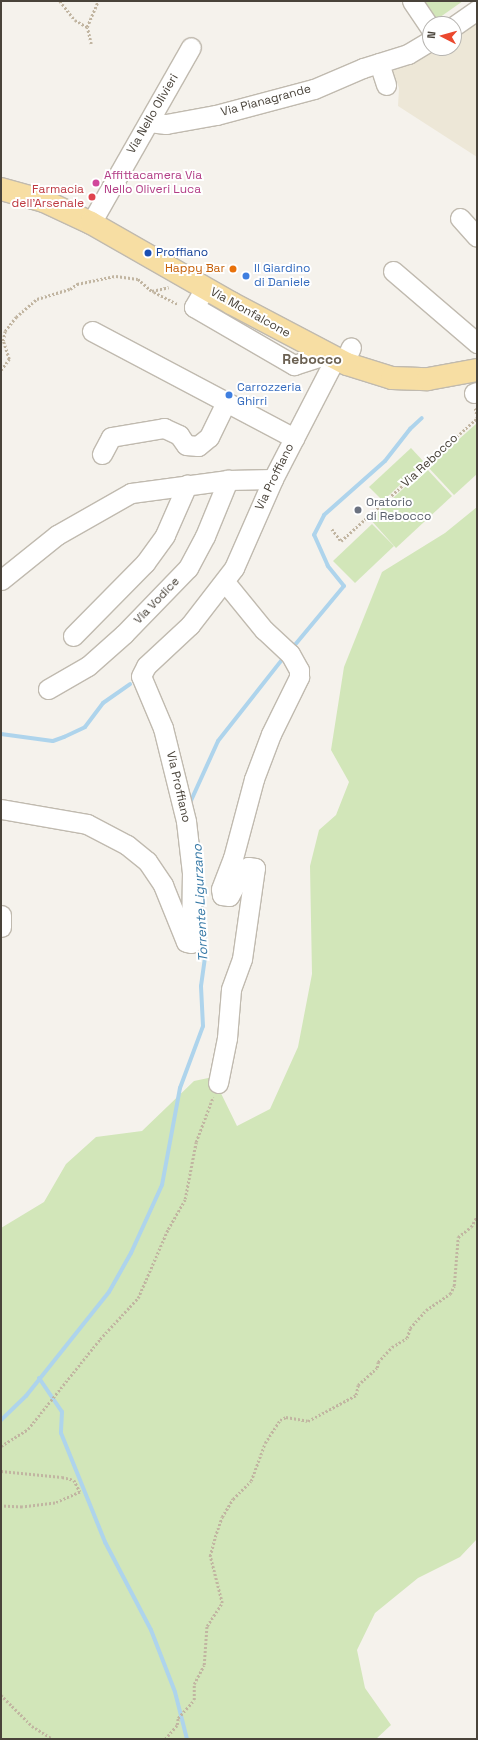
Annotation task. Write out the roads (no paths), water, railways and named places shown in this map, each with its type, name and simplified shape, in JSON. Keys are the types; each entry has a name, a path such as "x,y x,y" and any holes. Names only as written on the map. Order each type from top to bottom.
{"main road":[{"name":"Via Monfalcone","path":"1,190 44,201 91,223 231,303 339,356 392,378 428,379 477,370"}],"street":[{"path":"412,1 422,16"},
{"path":"462,20 477,10"},
{"name":"Via Pianagrande","path":"149,122 166,124 216,115 314,89 379,63 408,54 422,46"},
{"name":"Via Nello Olivieri","path":"91,223 192,47"},
{"path":"379,63 386,85"},
{"path":"460,218 477,237"},
{"path":"393,271 477,343"},
{"name":"Via Monfalcone","path":"205,288 194,307 226,327 294,365 339,356"},
{"path":"226,327 231,303"},
{"name":"Via Proffiano","path":"92,331 294,438"},
{"name":"Via Proffiano","path":"1,809 87,824 127,845 146,861 163,885 189,944 192,941 192,873 186,821 163,728 141,676 146,666 190,625 225,582 273,479 339,356"},
{"path":"102,454 111,437 164,428 179,435 186,445 198,446 209,437 226,402"},
{"path":"1,580 57,535 108,504 131,494 228,480 273,479"},
{"name":"Via Vodice","path":"48,689 88,666 124,634 188,568 205,536 228,480"},
{"path":"73,636 145,563 165,535 187,485"},
{"path":"218,1083 227,1038 231,989 242,959 254,868 248,867 242,872 229,896 222,895 221,889 233,858 254,779 271,734 299,677 299,670 290,654 264,630 225,582"},
{"path":"1,915 1,927"}],"waterway":[{"name":"Torrente Ligurzano","path":"294,646 344,586 328,566 314,535 324,515 385,461 410,429 422,418"},
{"name":"Torrente Ligurzano","path":"189,805 218,741 285,656"},
{"name":"Torrente Ligurzano","path":"1,734 53,741 64,737 85,727 103,703 130,684"},
{"name":"Torrente Ligurzano","path":"196,831 199,854"},
{"name":"Torrente Ligurzano","path":"1,1420 26,1396 109,1292 131,1253 162,1185 180,1088 203,1026 201,986 206,952 201,896"},
{"path":"39,1378 62,1412 61,1433 105,1542 151,1630 175,1692 187,1739"}],"place":[{"name":"Affittacamera Via Nello Oliveri Luca","path":"96,183"},
{"name":"Farmacia dell'Arsenale","path":"92,197"},
{"name":"Proffiano","path":"148,253"},
{"name":"Happy Bar","path":"233,269"},
{"name":"Il Giardino di Daniele","path":"246,276"},
{"name":"Carrozzeria Ghirri","path":"229,395"},
{"name":"Oratorio di Rebocco","path":"358,510"}],"district":[{"name":"Rebocco","path":"312,359"}]}
